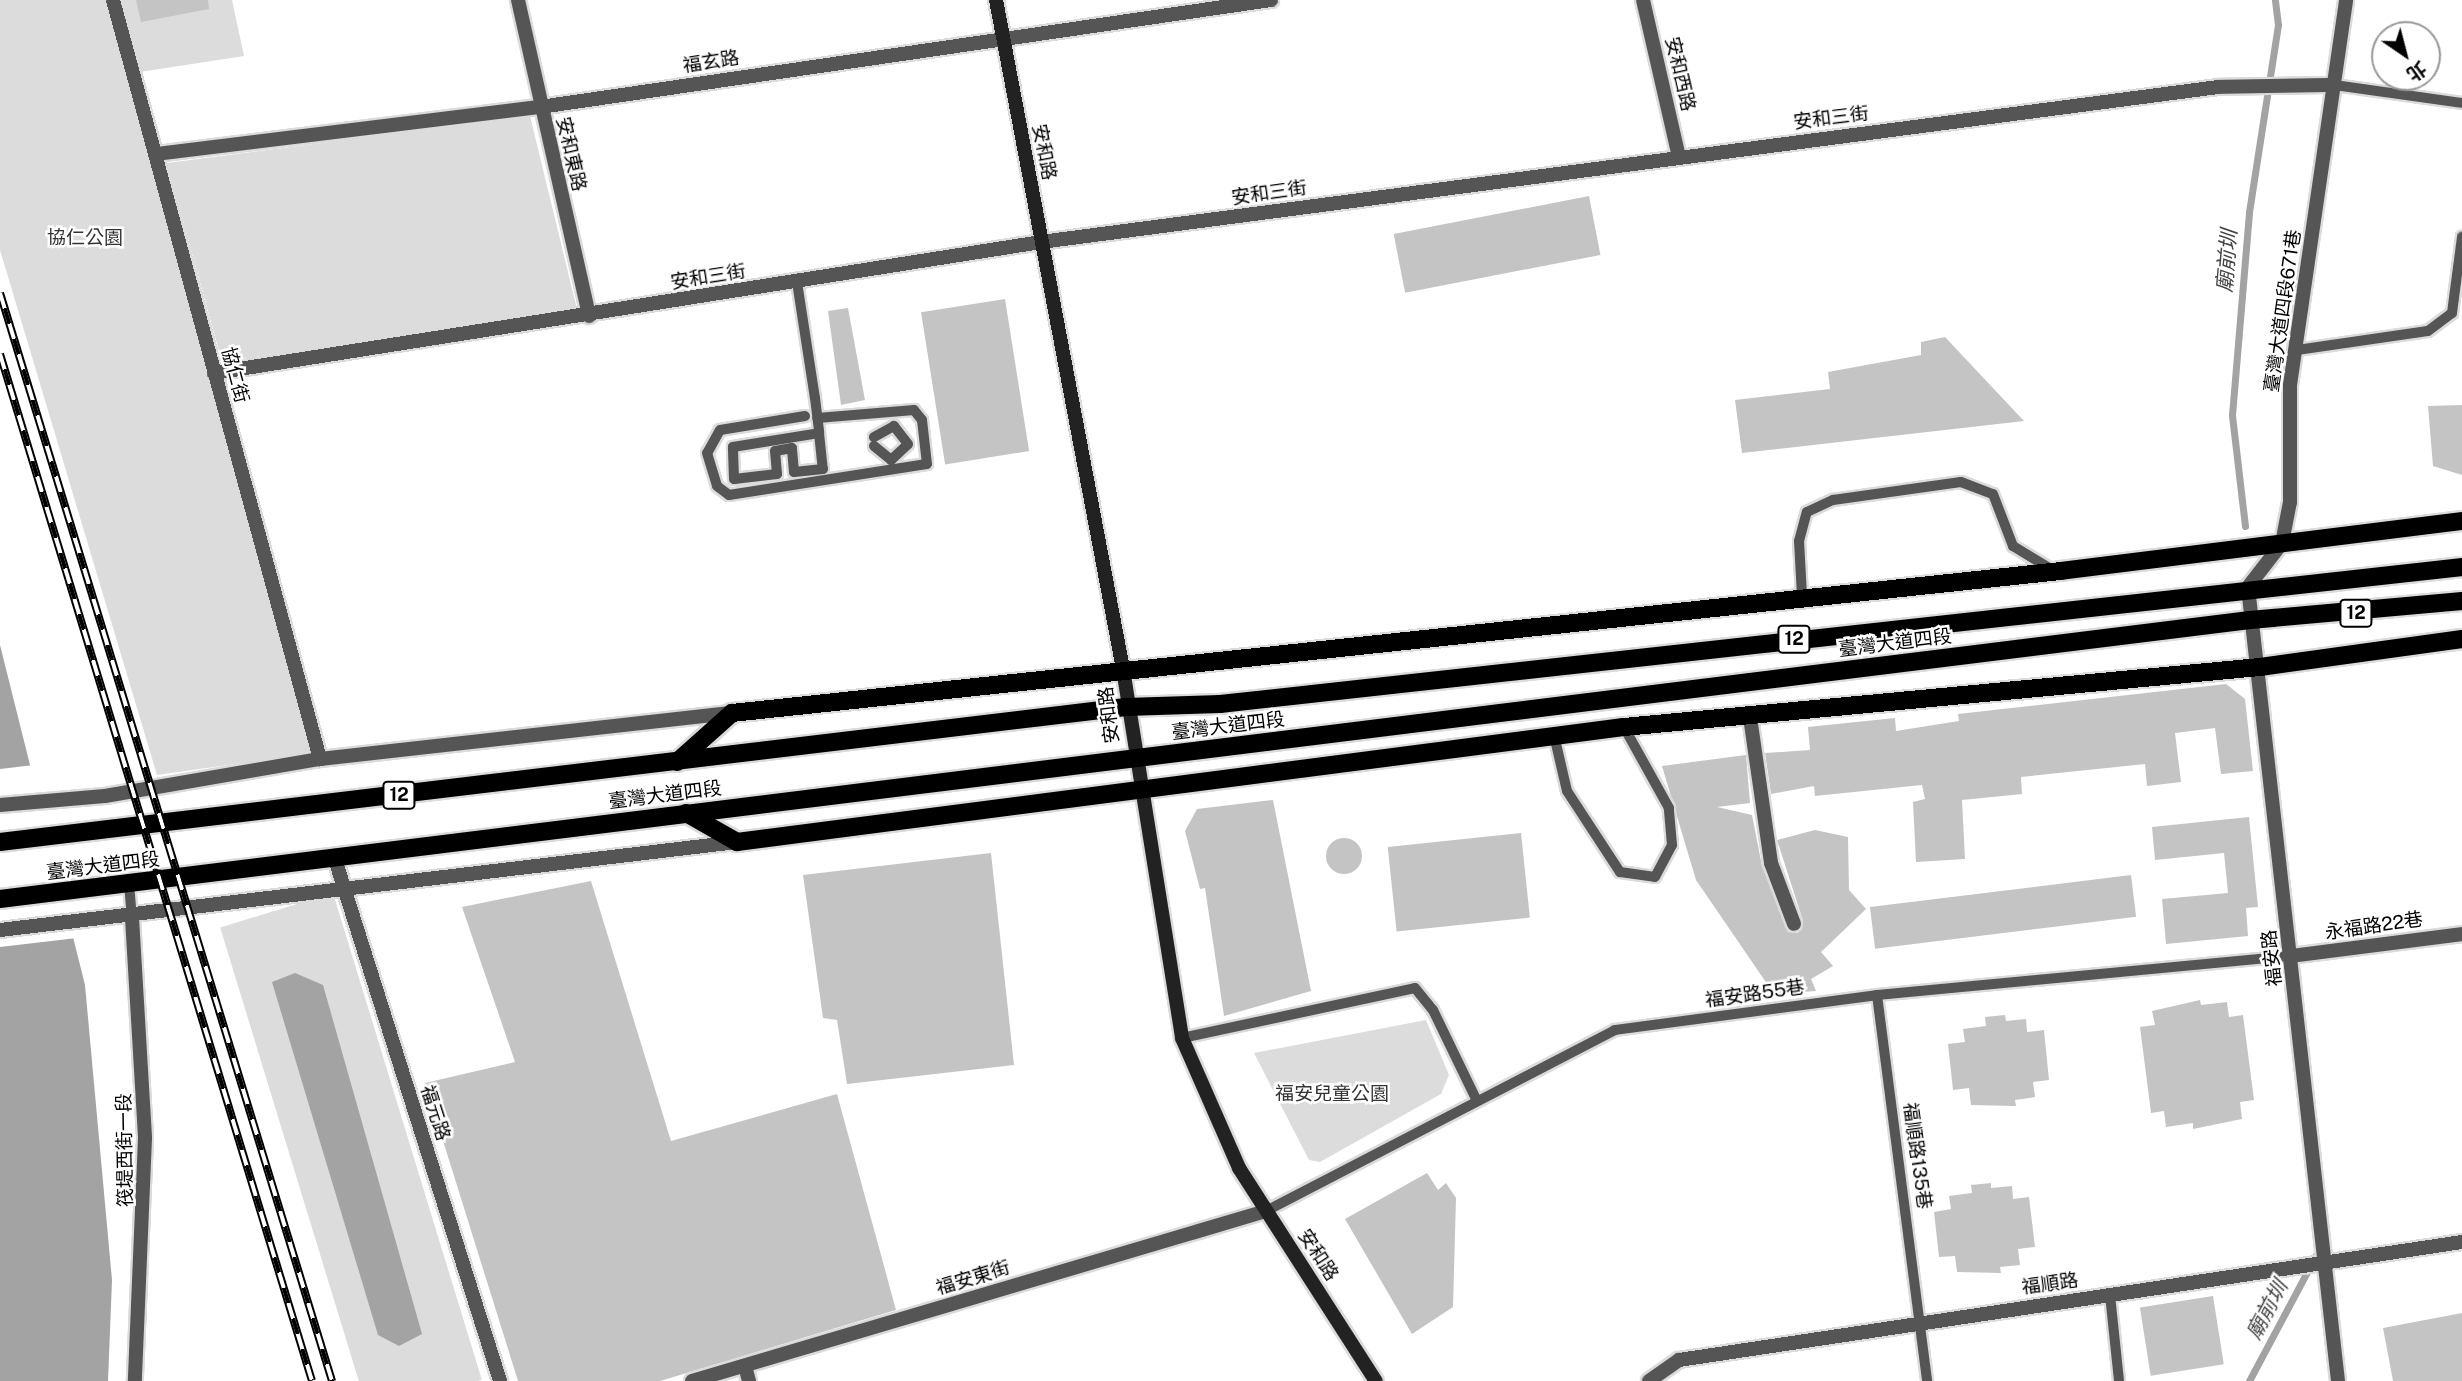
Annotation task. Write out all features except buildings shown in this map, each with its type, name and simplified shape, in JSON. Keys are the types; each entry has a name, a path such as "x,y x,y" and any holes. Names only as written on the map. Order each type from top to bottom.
{"main road":[{"name":"安和路","path":"996,0 1123,669 1133,759 1182,1038 1213,1118 1266,1211 1376,1381"},
{"name":"12","path":"1123,669 2060,570 2462,521"},
{"name":"臺灣大道四段","path":"0,842 1126,708 1220,704 2248,587 2462,567"},
{"name":"臺灣大道四段","path":"0,900 334,856 2250,620 2462,601"},
{"name":"12","path":"1139,789 1623,727 2260,667 2462,639"},
{"path":"677,762 732,713 1123,669"},
{"path":"686,813 737,842 1139,789"}],"street":[{"name":"協仁街","path":"113,0 320,759"},
{"name":"安和東路","path":"518,0 589,316"},
{"name":"福玄路","path":"156,155 540,107 1003,37 1271,0"},
{"name":"安和西路","path":"1643,0 1679,157"},
{"name":"臺灣大道四段671巷","path":"2282,542 2297,350 2346,0"},
{"name":"安和三街","path":"214,373 589,316 1041,242 2218,88 2334,85"},
{"path":"2248,587 2282,542"},
{"name":"福安路","path":"2248,587 2250,620 2260,667 2338,1381"},
{"path":"0,805 105,796 320,759 732,713"},
{"path":"1750,717 1771,863 1794,924"},
{"path":"0,930 132,918 344,889 737,842"},
{"name":"福元路","path":"334,856 500,1381"},
{"name":"筏堤西街一段","path":"132,918 145,1151 135,1381"},
{"name":"永福路22巷","path":"2291,956 2462,934"},
{"name":"福安東街","path":"692,1381 747,1374 1266,1211"},
{"name":"福順路","path":"1649,1381 1679,1360 2462,1242"}],"lane":[{"path":"2334,85 2462,103"},
{"path":"2297,350 2428,331 2452,313 2462,237"},
{"path":"797,282 817,418 819,433 823,469 794,472 792,448 775,451 777,474 734,480 731,453 740,444 819,433"},
{"path":"805,416 720,430 710,440 717,486 729,495 927,464 922,420 914,410 817,418"},
{"path":"1802,596 1799,541 1807,512 1833,500 1961,482 1993,494 2017,550 2060,570"},
{"path":"1554,735 1567,791 1620,872 1655,877 1672,845 1669,808 1623,727"},
{"path":"128,884 132,918"},
{"name":"福安路55巷","path":"1266,1211 1476,1099 1615,1030 1877,995 2291,956"},
{"path":"1182,1038 1415,988 1433,1010 1476,1099"},
{"name":"福順路135巷","path":"1877,995 1923,1322 1927,1381"},
{"path":"2110,1295 2119,1381"}],"green space":[{"name":"協仁公園","path":"0,0 110,0 313,753 157,775 0,250"},
{"path":"120,0 232,0 244,56 140,72"},
{"path":"530,116 577,309 222,362 167,163"},
{"path":"333,893 482,1380 359,1381 220,927"},
{"name":"福安兒童公園","path":"1426,1020 1449,1075 1441,1094 1320,1162 1309,1160 1254,1053"}],"shaded area":[{"path":"0,645 85,985 112,1280 108,1381 0,1381"},
{"path":"295,973 323,985 422,1334 399,1346 378,1335 272,982"}],"pier":[{"path":"34,765 77,938 0,947 0,769"}],"waterway":[{"name":"廟前圳","path":"2245,526 2232,415 2249,212 2278,25 2275,0"},
{"name":"廟前圳","path":"2249,1381 2316,1255"}],"railway":[{"path":"0,293 332,1381"},
{"path":"0,354 312,1381"}]}
